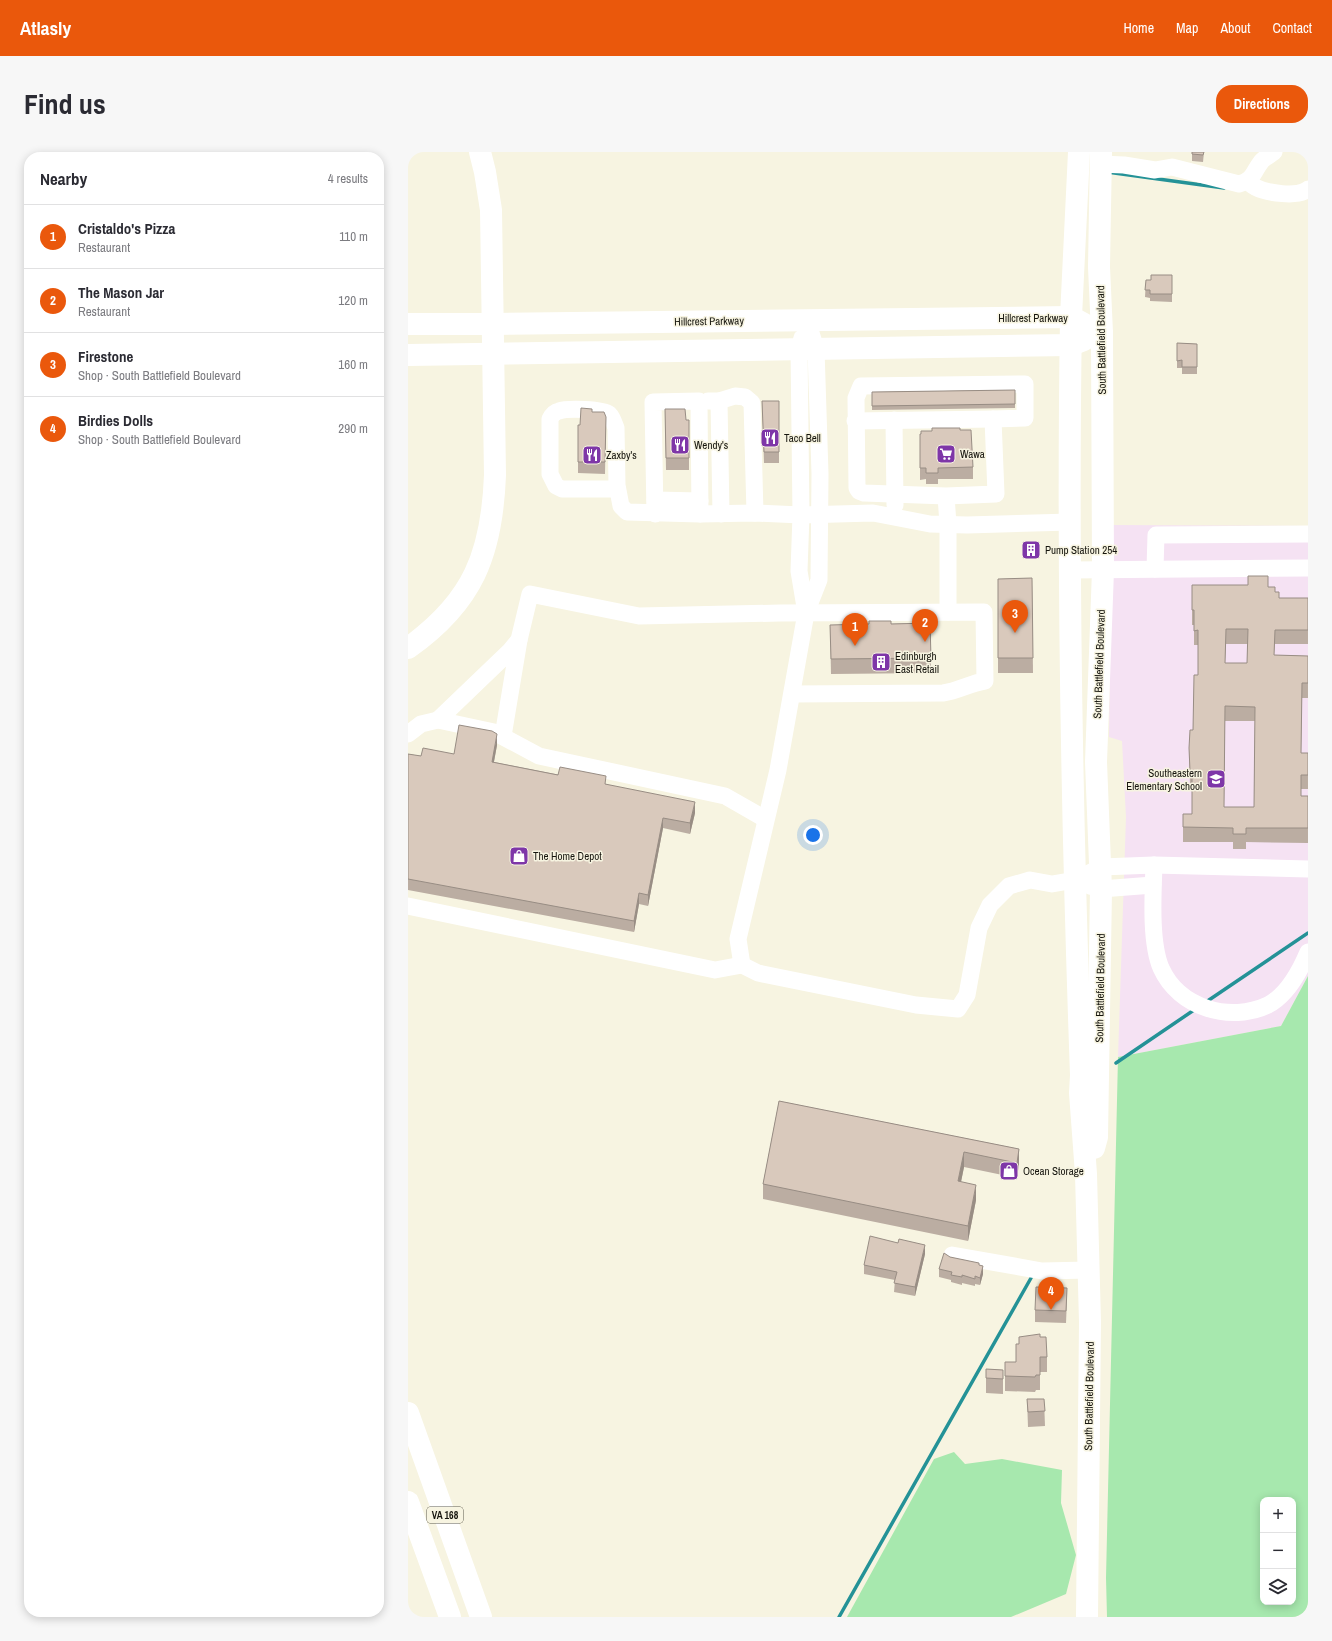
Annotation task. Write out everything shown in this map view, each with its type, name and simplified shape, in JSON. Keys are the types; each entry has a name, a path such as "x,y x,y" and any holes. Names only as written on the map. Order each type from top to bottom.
{"main road":[{"path":"408,648 430,632 455,607 463,596 479,566 485,549 494,507 495,483 491,210 480,152"},
{"name":"South Battlefield Boulevard","path":"1079,152 1071,318 1070,570 1073,818 1081,1075 1080,1093 1086,1174 1090,1322 1087,1617"},
{"name":"South Battlefield Boulevard","path":"1086,1174 1097,1137 1101,889 1096,762 1103,570 1102,333 1099,267 1101,158"},
{"name":"Hillcrest Parkway","path":"408,324 1071,318 1102,333"},
{"path":"408,355 1071,345 1102,333"},
{"name":"VA 168","path":"408,1413 481,1617"},
{"name":"VA 168","path":"408,1502 450,1617"}],"lane":[{"path":"1101,158 1124,165 1155,170 1172,167 1239,184 1248,182 1262,161 1274,152"},
{"path":"1248,182 1256,188 1288,194 1301,194 1308,189"},
{"path":"742,965 738,939 765,819 778,770 806,613 820,580 821,514 807,320"},
{"path":"806,613 799,571 808,349"},
{"path":"855,421 1025,418 1025,384 861,386 856,398 855,421 857,488 859,491 864,493 946,496 996,494 993,419"},
{"path":"655,507 653,402 719,402 735,396 746,397 752,403 755,513"},
{"path":"699,401 700,507"},
{"path":"719,402 721,514"},
{"path":"617,485 611,489 562,489 556,486 550,474 550,419 554,413 560,410 602,410 609,414 616,428 617,485 621,506 627,512 655,507 700,507 721,514 755,513 801,515 873,513 930,524 1070,522"},
{"path":"894,420 895,517"},
{"path":"946,496 948,524 948,612"},
{"path":"1155,569 1156,535 1308,534"},
{"path":"1070,570 1308,568"},
{"path":"503,736 519,640 530,594 639,616 984,612 986,681 974,683 943,693 792,694"},
{"path":"438,720 510,651 519,640"},
{"path":"408,734 421,724 438,720 494,732 539,756 725,796 765,819"},
{"path":"1154,865 1153,885 1156,952 1162,969 1172,984 1183,996 1196,1004 1212,1010 1227,1012 1246,1011 1269,1004 1286,990 1302,965 1308,952"},
{"path":"408,906 715,970 742,965 758,973 908,1003 958,1009 967,996 979,928 990,905 1009,886 1030,880 1052,884 1075,880 1101,867 1154,865 1308,869"},
{"path":"1075,880 1101,889 1153,885"},
{"path":"952,1255 1042,1271 1088,1270"}],"shaded area":[{"name":"Southeastern Elementary School","path":"1112,525 1308,526 1308,976 1281,1026 1118,1057 1126,817 1122,741 1109,737"}],"green space":[{"path":"1308,976 1308,1617 1107,1617 1106,1578 1118,1057 1281,1026"},
{"path":"954,1452 965,1464 1002,1459 1062,1470 1061,1503 1076,1555 1066,1594 1011,1617 847,1617 934,1459"}],"building":[{"path":"1192,152 1204,152 1203,155 1192,154"},
{"path":"1151,275 1172,275 1172,294 1150,294 1150,290 1145,290 1146,280 1151,280"},
{"path":"1177,343 1197,344 1197,367 1182,367 1182,360 1177,361"},
{"path":"1015,390 1015,404 872,406 872,392"},
{"name":"Taco Bell","path":"762,401 779,401 779,452 764,452"},
{"name":"Zaxby's","path":"581,408 592,409 592,412 604,412 606,417 605,462 578,462 578,425 580,425"},
{"name":"Wendy's","path":"665,409 685,409 686,420 689,420 689,458 666,458"},
{"name":"Wawa","path":"932,428 960,428 960,430 971,430 973,467 938,468 938,473 926,473 926,468 920,468 920,434 921,431 932,431"},
{"path":"1248,576 1268,576 1268,587 1275,587 1275,592 1279,592 1279,598 1308,598 1308,630 1275,630 1274,655 1308,656 1308,683 1302,683 1301,753 1308,753 1308,775 1301,775 1301,796 1308,796 1308,828 1246,828 1246,834 1233,834 1233,828 1183,827 1183,814 1192,814 1192,771 1190,771 1189,748 1190,730 1193,730 1194,675 1198,675 1198,630 1194,631 1192,585 1248,585","holes":["1226,629 1248,629 1247,663 1225,663","1225,706 1255,707 1254,807 1224,807"]},
{"path":"1032,578 1033,658 998,658 998,579"},
{"path":"869,621 891,621 891,624 930,623 931,658 831,659 830,625 869,624"},
{"name":"The Home Depot","path":"459,725 492,731 497,734 492,762 558,775 560,767 606,776 605,784 695,802 690,823 663,818 648,895 639,893 634,921 408,879 408,754 421,756 423,748 454,754"},
{"path":"779,1101 1019,1149 1017,1163 964,1152 958,1181 976,1185 968,1226 763,1184"},
{"path":"870,1236 898,1243 899,1239 925,1245 915,1287 894,1283 897,1272 864,1265"},
{"path":"944,1253 950,1257 979,1263 979,1265 983,1266 980,1278 975,1276 975,1279 962,1275 962,1277 951,1275 952,1272 939,1269"},
{"path":"1036,1287 1067,1288 1066,1311 1035,1310"},
{"path":"1040,1334 1040,1337 1046,1337 1047,1357 1040,1357 1040,1375 1036,1375 1035,1377 1005,1376 1005,1362 1016,1362 1016,1344 1019,1344 1019,1337"},
{"path":"986,1369 1003,1370 1003,1379 986,1378"},
{"path":"1027,1399 1044,1399 1045,1411 1028,1412"}],"waterway":[{"path":"1107,172 1224,188"},
{"path":"1206,1002 1308,933"},
{"path":"1116,1063 1194,1010"},
{"path":"839,1617 1031,1278"}],"place":[{"name":"Taco Bell","path":"770,438"},
{"name":"Wendy's","path":"680,445"},
{"name":"Wawa","path":"946,454"},
{"name":"Zaxby's","path":"592,455"},
{"name":"Pump Station 254","path":"1031,550"},
{"name":"Firestone","path":"1015,633"},
{"name":"The Mason Jar","path":"925,642"},
{"name":"Cristaldo's Pizza","path":"855,646"},
{"name":"Edinburgh East Retail","path":"881,662"},
{"name":"Southeastern Elementary School","path":"1216,779"},
{"name":"The Home Depot","path":"519,856"},
{"name":"Ocean Storage","path":"1009,1171"},
{"name":"Birdies Dolls","path":"1051,1310"}]}
